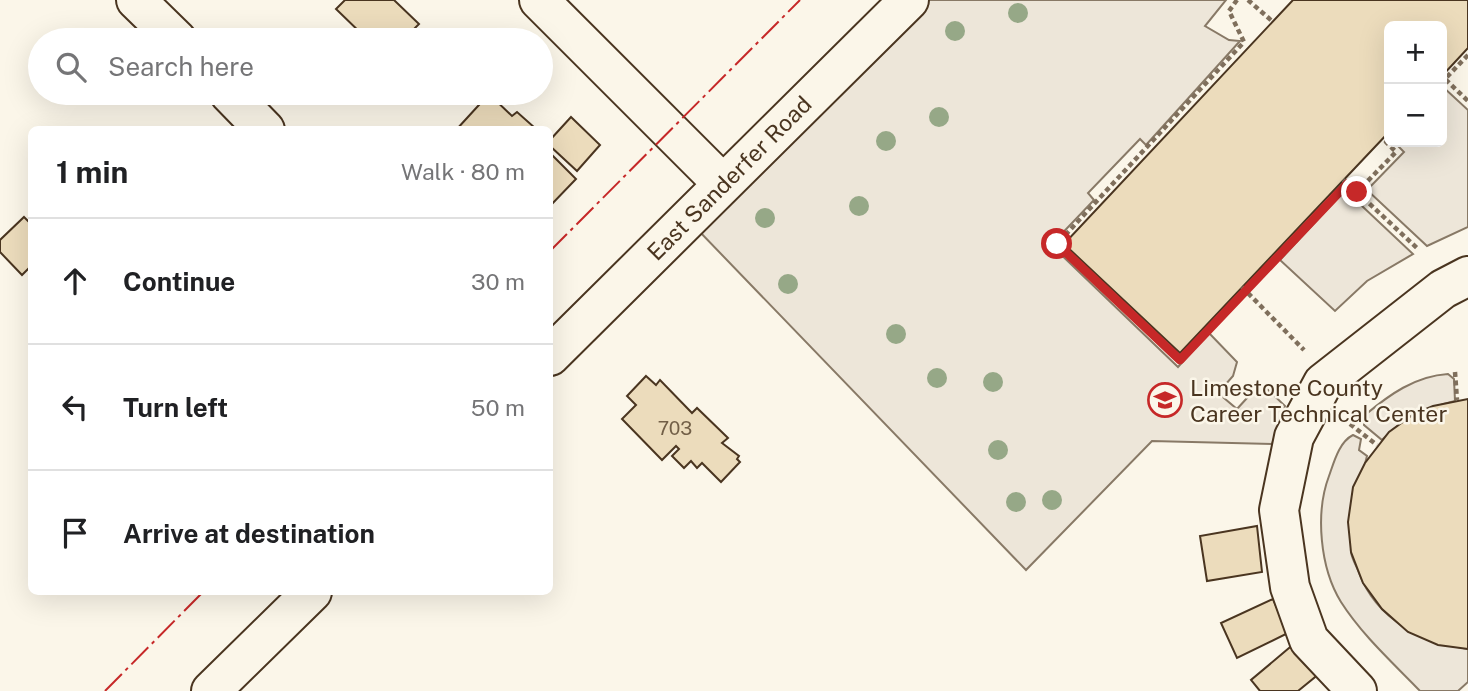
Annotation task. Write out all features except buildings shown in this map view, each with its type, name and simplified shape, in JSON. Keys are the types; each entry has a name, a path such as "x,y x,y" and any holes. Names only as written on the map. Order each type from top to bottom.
{"street":[{"path":"136,0 165,28"},
{"path":"539,0 723,184"},
{"name":"East Sanderfer Road","path":"553,353 909,0"},
{"path":"241,105 261,126"},
{"path":"1357,691 1309,640 1290,587 1279,510 1294,436 1323,383 1443,289 1468,276"},
{"path":"211,691 309,595"}],"path":[{"path":"1237,0 1229,11 1244,42 1057,244 1180,360 1345,182 1418,249"},
{"path":"1248,0 1272,22"},
{"path":"1447,75 1468,55"},
{"path":"1447,83 1468,101"},
{"path":"1357,192 1396,152 1390,147"},
{"path":"1244,289 1307,353"},
{"path":"1455,372 1457,400"},
{"path":"1350,424 1377,445"}],"shaded area":[{"path":"929,0 1226,0 1205,26 1229,40 1240,41 1146,145 1140,139 1088,193 1094,200 1051,245 1178,367 1209,333 1237,362 1233,376 1218,393 1237,409 1257,387 1264,386 1285,406 1272,444 1152,441 1026,570 697,229"},
{"path":"1447,91 1468,110 1468,227 1427,246 1367,190 1404,152 1399,147 1447,147"},
{"path":"1345,190 1413,254 1367,281 1335,311 1280,260"},
{"path":"1448,374 1454,379 1455,401 1415,415 1397,426 1382,440 1364,425 1365,415 1393,394 1424,378"},
{"path":"1353,435 1361,439 1359,450 1367,456 1353,533 1353,560 1367,589 1389,616 1434,641 1468,649 1468,682 1458,691 1420,691 1358,626 1334,588 1324,557 1322,507 1338,453 1344,442"}],"power":[{"path":"553,248 800,0"},
{"path":"105,691 200,595"}],"place":[{"name":"Limestone County Career Technical Center","path":"1165,400"}],"route":[{"path":"1057,244 1180,360 1347,184 1357,192"}]}
